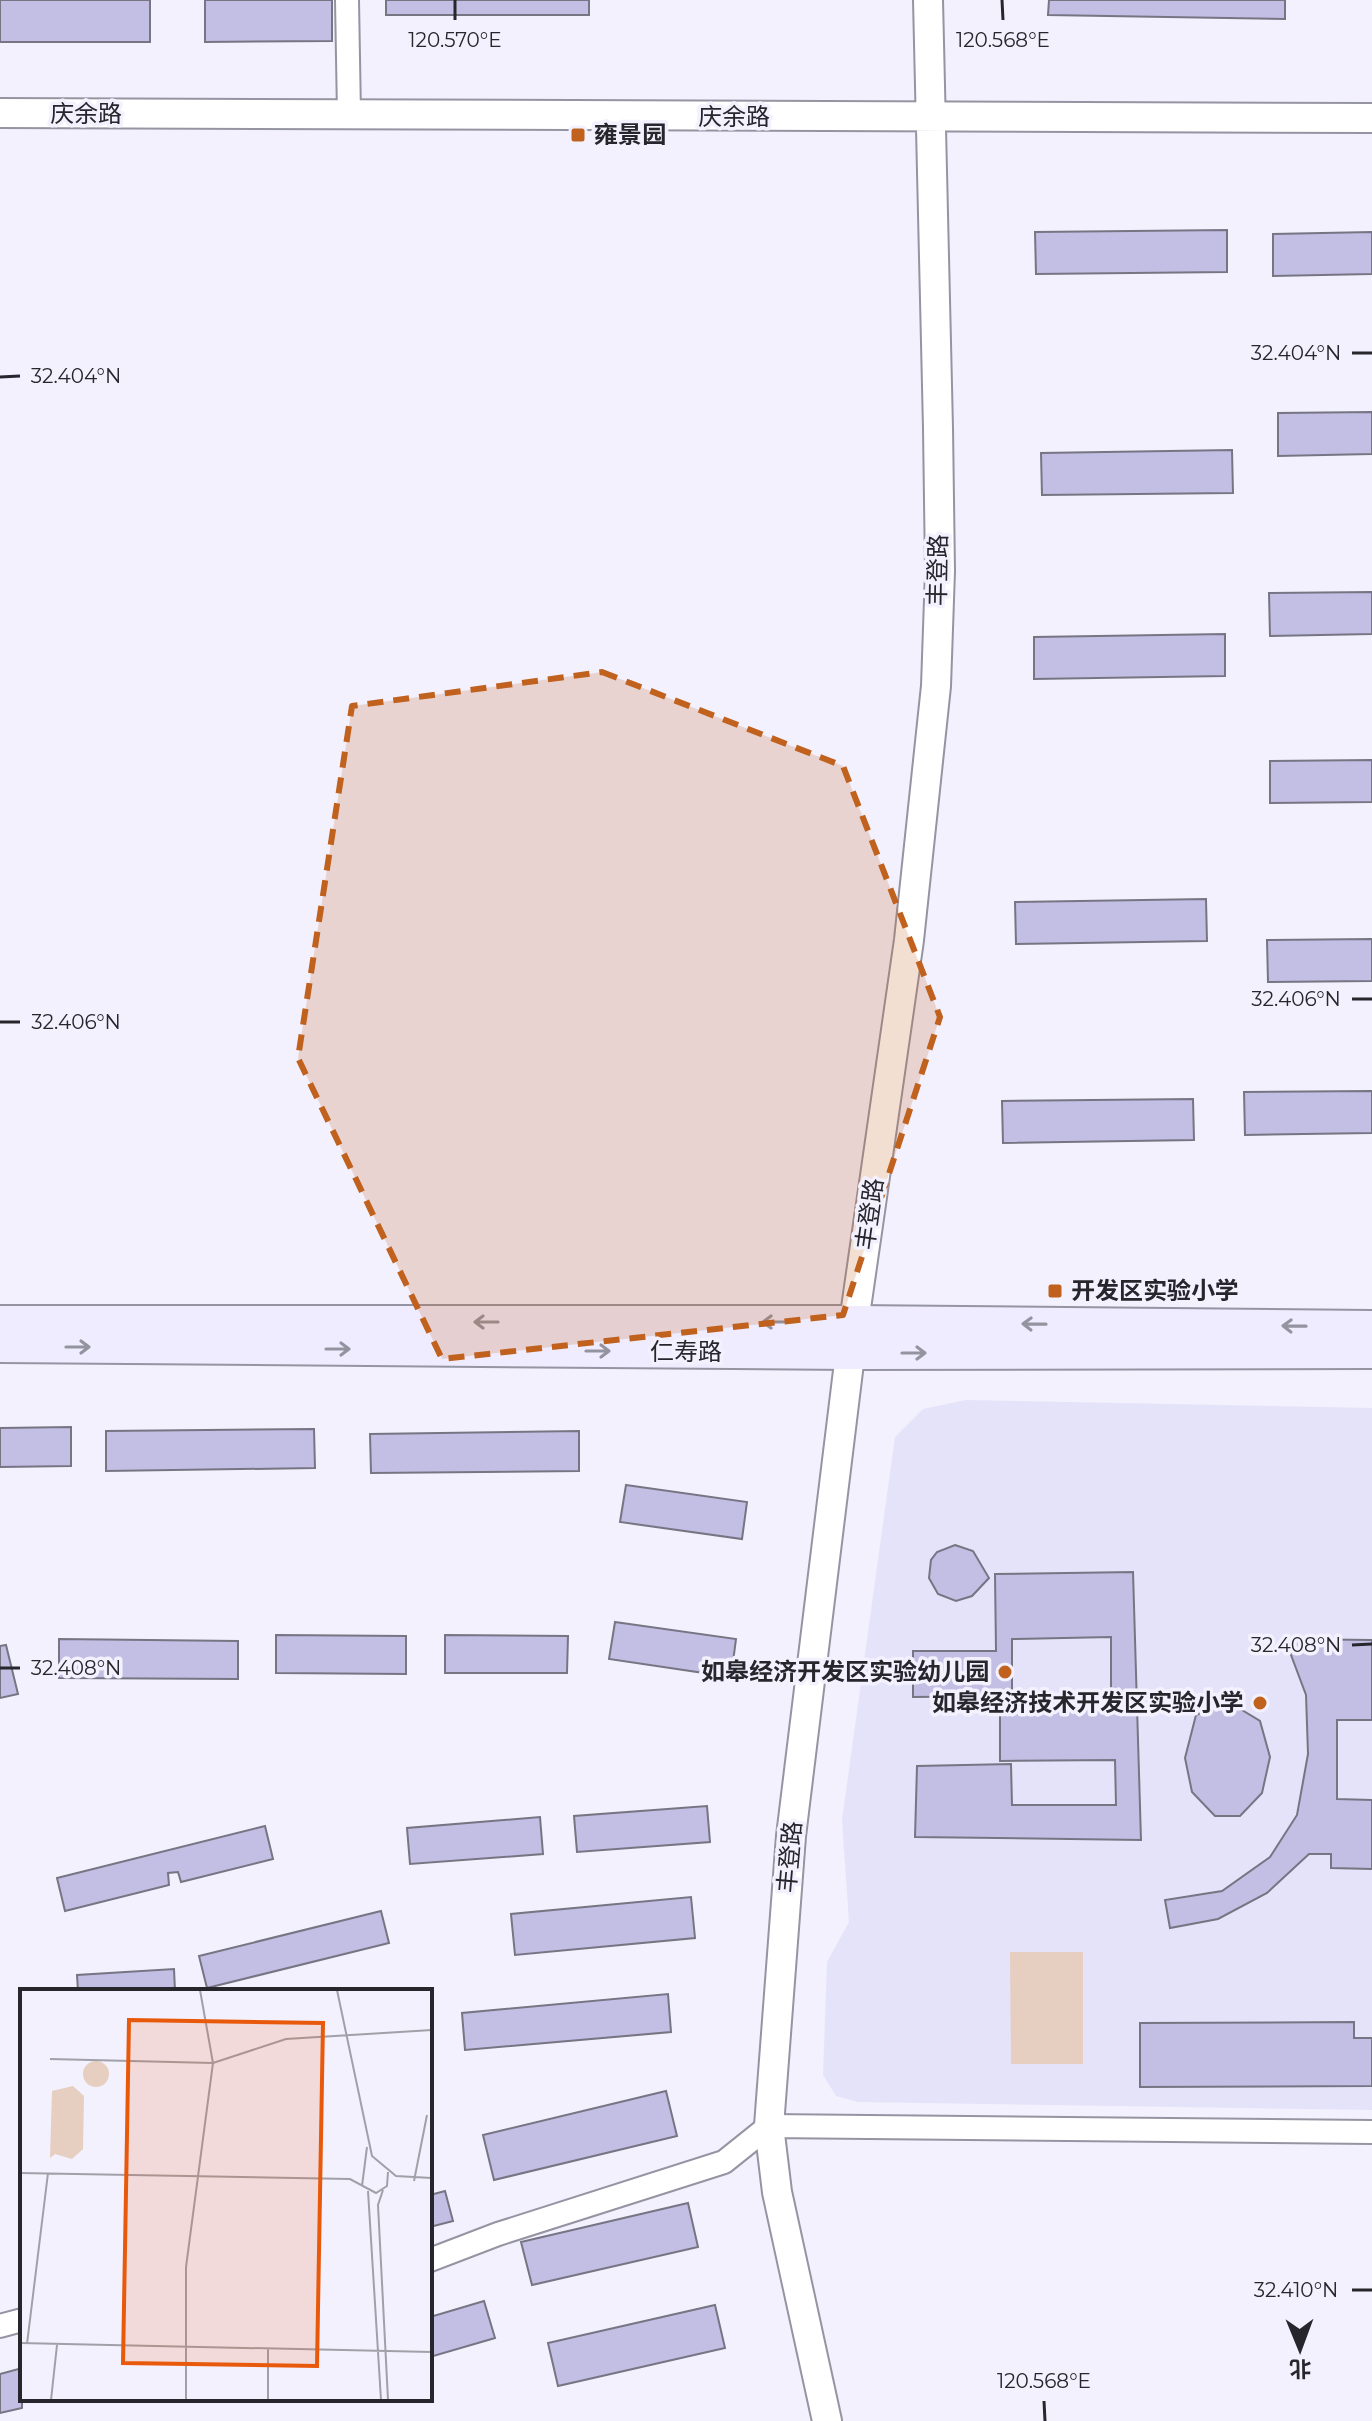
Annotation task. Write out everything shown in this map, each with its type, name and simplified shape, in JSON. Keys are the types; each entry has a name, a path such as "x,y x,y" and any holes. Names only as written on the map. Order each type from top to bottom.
{"main road":[{"name":"仁寿路","path":"0,1322 853,1337 1372,1352"},
{"name":"仁寿路","path":"0,1346 853,1337 1372,1327"}],"street":[{"path":"347,0 349,114"},
{"name":"丰登路","path":"827,2421 777,2192 769,2126 791,1836 853,1337 909,940 936,686 940,571 928,0"},
{"name":"庆余路","path":"0,113 1372,118"},
{"path":"432,2259 498,2234 724,2162 769,2126 1372,2132"},
{"path":"0,2326 20,2321"}],"highlighted area":[{"path":"602,672 843,766 940,1017 843,1315 442,1359 298,1058 352,706"}],"shaded area":[{"path":"966,1400 1372,1408 1372,2110 858,2102 836,2096 823,2075 827,1962 849,1922 842,1820 895,1437 923,1409"},
{"path":"1010,1952 1083,1952 1083,2064 1011,2064"}],"building":[{"path":"0,0 150,0 150,42 0,42"},
{"path":"205,0 332,0 332,41 205,42"},
{"path":"386,0 589,0 589,15 386,15"},
{"path":"1049,0 1285,0 1285,19 1048,15"},
{"path":"1227,230 1227,272 1036,274 1035,232"},
{"path":"1372,232 1372,274 1273,276 1273,234"},
{"path":"1372,412 1372,454 1278,456 1278,413"},
{"path":"1232,450 1233,493 1042,495 1041,453"},
{"path":"1372,592 1372,634 1270,636 1269,593"},
{"path":"1225,634 1225,676 1034,679 1034,637"},
{"path":"1372,760 1372,802 1270,803 1270,761"},
{"path":"1206,899 1207,941 1016,944 1015,902"},
{"path":"1372,939 1372,981 1268,982 1267,940"},
{"path":"1372,1091 1372,1133 1245,1135 1244,1092"},
{"path":"1193,1099 1194,1140 1003,1143 1002,1101"},
{"path":"71,1427 71,1466 0,1467 0,1428"},
{"path":"314,1429 315,1468 106,1471 106,1431"},
{"path":"579,1431 579,1471 371,1473 370,1434"},
{"path":"626,1485 747,1502 742,1539 620,1522"},
{"path":"955,1545 973,1551 989,1578 972,1596 956,1601 938,1594 929,1578 931,1560 937,1552"},
{"path":"1133,1572 1141,1840 915,1837 917,1766 1011,1764 1012,1805 1116,1805 1115,1760 1000,1761 1000,1697 1111,1696 1111,1637 1012,1639 1012,1696 913,1697 913,1651 996,1651 995,1574"},
{"path":"615,1622 736,1639 731,1677 609,1659"},
{"path":"276,1635 406,1636 406,1674 276,1673"},
{"path":"445,1635 568,1636 567,1673 445,1673"},
{"path":"59,1639 238,1641 238,1679 59,1678"},
{"path":"1285,1639 1372,1640 1372,1720 1337,1720 1337,1799 1372,1800 1372,1869 1331,1868 1331,1854 1309,1854 1267,1893 1218,1919 1170,1928 1165,1900 1222,1891 1270,1857 1297,1815 1308,1754 1306,1695"},
{"path":"6,1645 18,1694 0,1698 0,1646"},
{"path":"1227,1701 1260,1721 1270,1757 1262,1793 1240,1816 1215,1816 1192,1792 1185,1758 1196,1715"},
{"path":"707,1806 710,1842 577,1852 574,1816"},
{"path":"540,1817 543,1854 410,1864 407,1828"},
{"path":"265,1826 273,1859 181,1882 178,1872 168,1873 169,1885 65,1911 57,1878"},
{"path":"691,1897 695,1938 515,1955 511,1914"},
{"path":"381,1911 389,1943 207,1988 199,1956"},
{"path":"174,1969 175,1989 78,1989 77,1975"},
{"path":"668,1994 671,2032 465,2050 462,2013"},
{"path":"1354,2022 1354,2038 1372,2038 1372,2086 1140,2087 1140,2023"},
{"path":"666,2091 677,2136 494,2180 483,2135"},
{"path":"445,2191 453,2221 432,2226 432,2194"},
{"path":"688,2203 698,2247 532,2285 521,2242"},
{"path":"484,2301 495,2338 432,2356 432,2316"},
{"path":"715,2305 725,2348 558,2386 548,2343"},
{"path":"20,2369 22,2408 0,2413 0,2374"}],"place":[{"name":"雍景园","path":"578,135"},
{"name":"开发区实验小学","path":"1055,1291"},
{"name":"如皋经济开发区实验幼儿园","path":"1005,1672"},
{"name":"如皋经济技术开发区实验小学","path":"1260,1703"}]}
